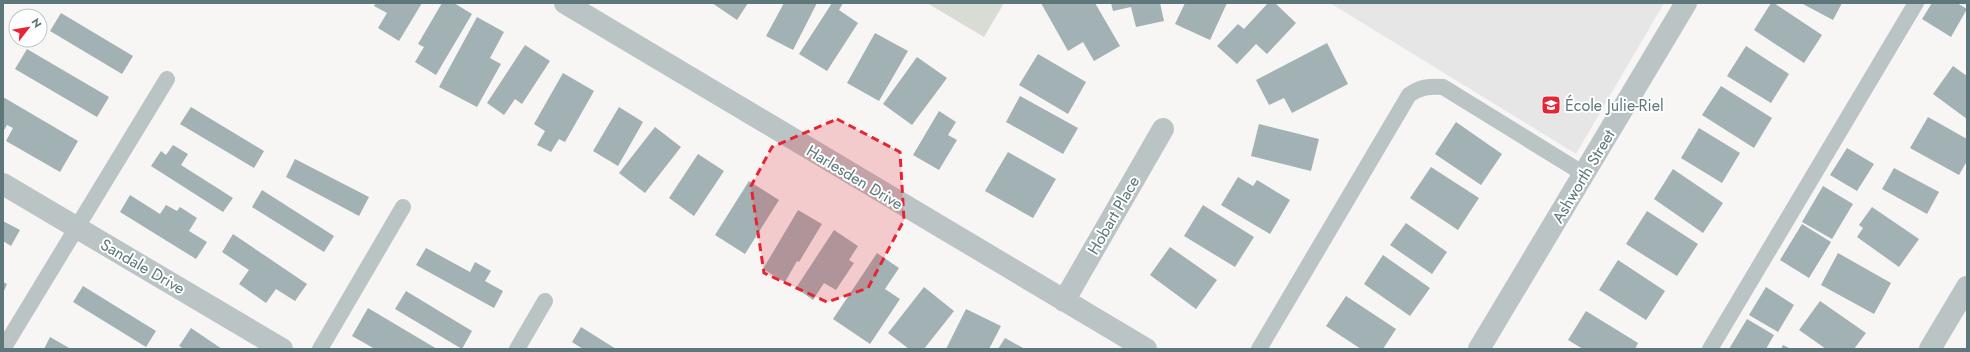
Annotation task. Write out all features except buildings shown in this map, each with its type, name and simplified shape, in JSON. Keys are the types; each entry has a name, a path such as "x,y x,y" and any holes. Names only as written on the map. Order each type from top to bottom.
{"street":[{"name":"Harlesden Drive","path":"565,3 1146,349"},
{"name":"Ashworth Street","path":"1480,349 1686,3"},
{"name":"Hobart Place","path":"1064,300 1163,129"},
{"name":"Sandale Drive","path":"3,184 282,349"},
{"path":"1930,349 1967,287"}],"lane":[{"path":"1710,349 1916,3"},
{"path":"3,349 167,79"},
{"path":"1259,349 1409,95 1417,89 1428,86 1442,87 1584,174"},
{"path":"320,349 404,207"},
{"path":"516,349 545,302"}],"highlighted area":[{"path":"837,119 900,152 904,220 868,288 827,302 764,273 751,186 772,147"}],"shaded area":[{"path":"927,3 1004,3 984,37"},
{"name":"École Julie-Riel","path":"1330,3 1664,3 1576,154"}],"place":[{"name":"École Julie-Riel","path":"1551,105"}]}
